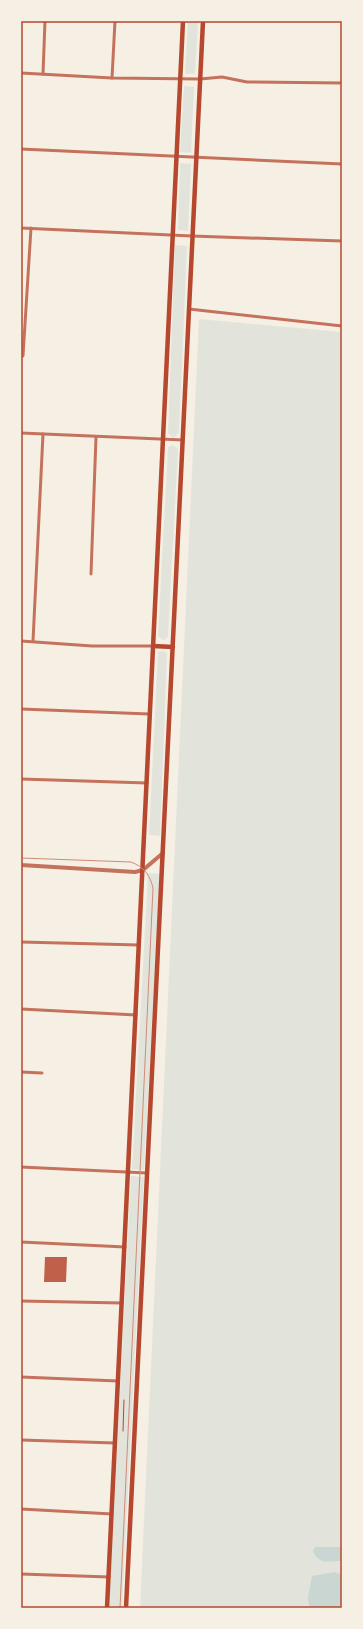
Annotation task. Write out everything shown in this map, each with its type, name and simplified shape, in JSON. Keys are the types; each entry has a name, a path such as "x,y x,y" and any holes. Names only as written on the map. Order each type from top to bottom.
{"main road":[{"path":"107,1608 183,21"},
{"path":"126,1608 203,21"},
{"path":"153,646 172,647"}],"street":[{"path":"43,74 45,21"},
{"path":"112,78 115,21"},
{"path":"21,72 112,78 200,79 222,77 247,82 342,83"},
{"path":"21,149 177,155 342,164"},
{"path":"21,228 342,241"},
{"path":"21,356 24,356 31,228"},
{"path":"189,309 342,326"},
{"path":"21,433 183,440"},
{"path":"33,641 43,434"},
{"path":"91,574 96,437"},
{"path":"21,641 92,646 153,646"},
{"path":"21,709 149,714"},
{"path":"21,779 147,783"},
{"path":"21,865 135,872 143,870 163,853"},
{"path":"21,942 139,946"},
{"path":"21,1009 136,1015"},
{"path":"21,1072 42,1073"},
{"path":"21,1167 147,1173"},
{"path":"21,1242 125,1247"},
{"path":"21,1301 122,1303"},
{"path":"21,1377 118,1381"},
{"path":"21,1440 115,1443"},
{"path":"21,1509 112,1514"},
{"path":"21,1574 109,1577"}],"path":[{"path":"123,1432 124,1400"}],"shaded area":[{"path":"188,21 198,21 195,74 185,74"},
{"path":"184,86 194,87 191,153 180,152"},
{"path":"180,163 191,164 188,231 178,230"},
{"path":"175,245 187,246 179,433 173,438 168,433"},
{"path":"199,319 342,332 342,1608 140,1608"},
{"path":"173,445 178,449 168,637 163,640 158,636 168,447"},
{"path":"163,651 167,653 160,836 149,835 158,652"},
{"path":"148,873 160,874 144,1170 132,1169"},
{"path":"131,1176 144,1177 122,1608 109,1608"},
{"path":"315,1547 342,1547 342,1561 328,1562 321,1560 313,1551"},
{"path":"335,1572 342,1575 342,1608 309,1608 308,1597 312,1576"}],"building":[{"path":"45,1257 67,1257 66,1282 44,1282"}],"tram line":[{"path":"21,858 131,862 140,866 146,872 153,888 120,1608"}]}
